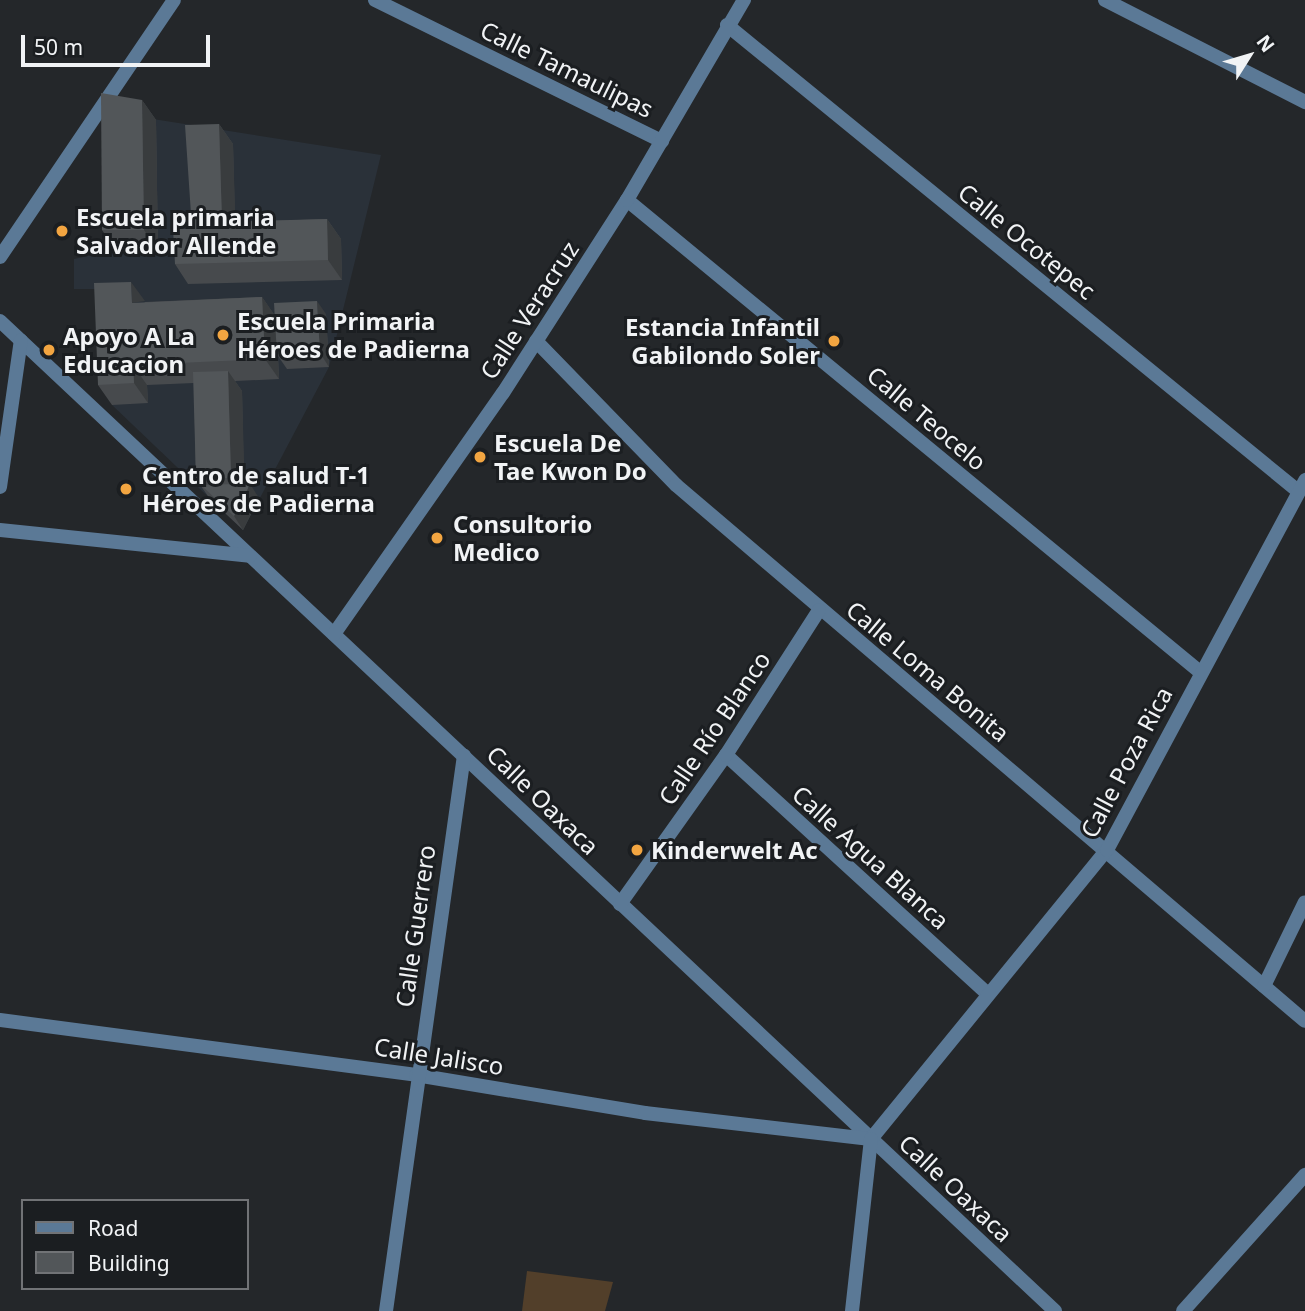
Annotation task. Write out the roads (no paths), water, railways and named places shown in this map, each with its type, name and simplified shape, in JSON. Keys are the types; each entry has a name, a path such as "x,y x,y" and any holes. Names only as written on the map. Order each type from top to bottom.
{"street":[{"path":"0,257 174,0"},
{"name":"Calle Tamaulipas","path":"375,0 662,141"},
{"name":"Calle Veracruz","path":"334,634 536,341 627,200 744,0"},
{"path":"1105,0 1305,102"},
{"name":"Calle Ocotepec","path":"727,25 1302,486"},
{"name":"Calle Teocelo","path":"627,200 1199,671"},
{"name":"Calle Oaxaca","path":"0,321 1055,1311"},
{"path":"0,487 21,340"},
{"name":"Calle Loma Bonita","path":"536,341 676,485 819,610 1107,850 1305,1021"},
{"name":"Calle Poza Rica","path":"871,1139 987,993 1107,850 1199,671 1302,486"},
{"path":"0,530 250,556"},
{"name":"Calle Río Blanco","path":"620,904 726,755 819,610"},
{"name":"Calle Guerrero","path":"386,1311 416,1075 464,755"},
{"name":"Calle Agua Blanca","path":"726,755 987,993"},
{"path":"1264,986 1305,902"},
{"name":"Calle Jalisco","path":"0,1020 416,1075 645,1113 871,1139"},
{"path":"852,1311 871,1139"},
{"path":"1183,1311 1305,1175"}],"place":[{"name":"Escuela primaria Salvador Allende","path":"62,231"},
{"name":"Escuela Primaria Héroes de Padierna","path":"223,335"},
{"name":"Estancia Infantil Gabilondo Soler","path":"834,341"},
{"name":"Apoyo A La Educacion","path":"49,350"},
{"name":"Escuela De Tae Kwon Do","path":"480,457"},
{"name":"Centro de salud T-1 Héroes de Padierna","path":"126,489"},
{"name":"Consultorio Medico","path":"437,538"},
{"name":"Kinderwelt Ac","path":"637,850"}]}
